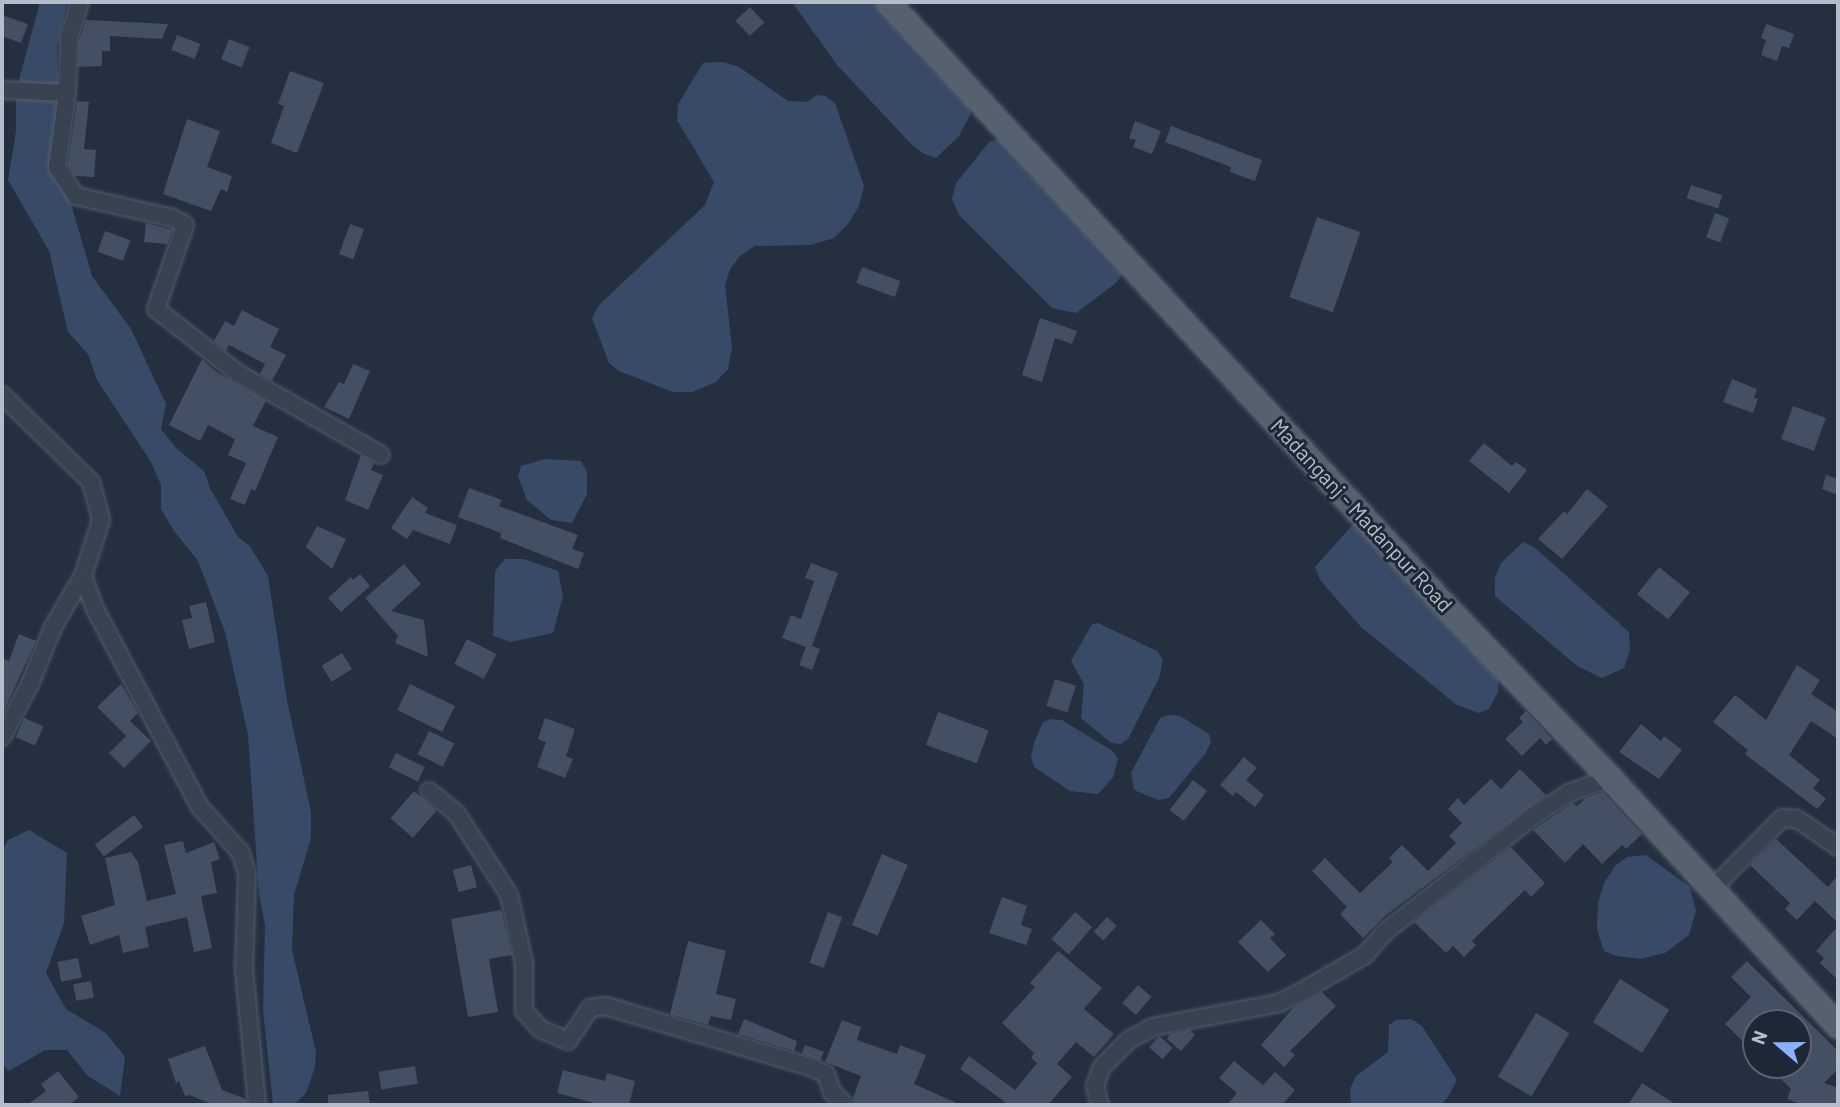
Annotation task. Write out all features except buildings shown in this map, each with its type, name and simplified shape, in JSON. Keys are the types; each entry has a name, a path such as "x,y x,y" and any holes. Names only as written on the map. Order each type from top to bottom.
{"main road":[{"name":"Madanganj - Madanpur Road","path":"888,2 1448,609 1610,778 1838,1026"}],"street":[{"path":"80,2 68,39 66,93 57,167 76,196 173,218 185,225 156,309 239,374 381,455"},
{"path":"2,90 66,93"},
{"path":"2,396 91,482 101,520 83,576 53,627 30,684 2,737"},
{"path":"83,576 112,644 200,807 241,853 247,874 244,969 257,1105"},
{"path":"1100,1105 1095,1086 1102,1067 1129,1040 1152,1027 1178,1020 1279,1003 1289,998 1365,955 1387,931 1535,815 1569,793 1610,778"},
{"path":"429,791 457,814 509,895 524,963 524,1011 540,1029 568,1041 590,1008 606,1006 826,1074 832,1092 845,1105"},
{"path":"1711,890 1782,818 1797,819 1838,847"}],"water":[{"path":"40,2 68,2 57,45 58,106 69,197 92,276 131,329 166,404 161,429 176,448 204,471 210,488 238,537 250,546 268,576 287,700 311,812 311,838 294,895 292,950 316,1052 315,1067 306,1093 294,1105 273,1105 263,1010 265,925 259,894 248,735 225,632 198,561 174,531 161,509 161,485 151,462 97,380 88,354 68,332 49,251 8,180 16,131 16,91"},
{"path":"792,2 877,2 966,101 971,113 959,136 936,158 924,154 912,145 837,65"},
{"path":"723,62 739,67 788,101 807,102 817,95 825,96 835,103 864,186 859,206 849,223 834,238 811,245 755,246 740,256 730,269 725,285 732,347 728,369 716,382 692,392 673,392 619,371 609,363 592,318 599,305 705,205 714,182 677,120 678,104 703,63"},
{"path":"1004,139 1125,271 1116,283 1076,313 1052,308 959,215 952,199 956,183 990,141"},
{"path":"545,459 581,461 587,472 587,494 572,523 551,520 527,500 518,477 521,466"},
{"path":"1355,522 1499,671 1498,692 1489,709 1479,713 1457,705 1361,627 1320,580 1315,567"},
{"path":"1523,542 1534,547 1629,632 1630,650 1624,668 1602,678 1577,666 1495,596 1495,577 1501,563"},
{"path":"505,559 524,559 558,571 563,596 553,633 511,642 493,636 495,571"},
{"path":"1098,623 1157,651 1163,660 1159,678 1128,739 1121,744 1111,743 1081,718 1084,684 1071,661 1092,624"},
{"path":"1180,716 1209,734 1211,742 1205,754 1169,798 1158,800 1134,790 1131,773 1160,718"},
{"path":"1051,719 1062,720 1114,752 1118,759 1113,777 1098,794 1070,791 1034,767 1031,757 1034,743 1043,722"},
{"path":"29,830 67,853 64,923 46,973 66,1009 106,1033 125,1057 120,1096 88,1076 67,1050 45,1050 9,1071 2,1064 2,852 8,840"},
{"path":"1646,855 1690,887 1696,911 1689,935 1665,953 1641,959 1616,956 1604,951 1597,930 1598,903 1604,883 1615,866 1627,857"},
{"path":"1411,1019 1422,1026 1457,1080 1448,1097 1440,1105 1351,1105 1350,1089 1356,1076 1388,1052 1389,1025 1396,1020"}]}
